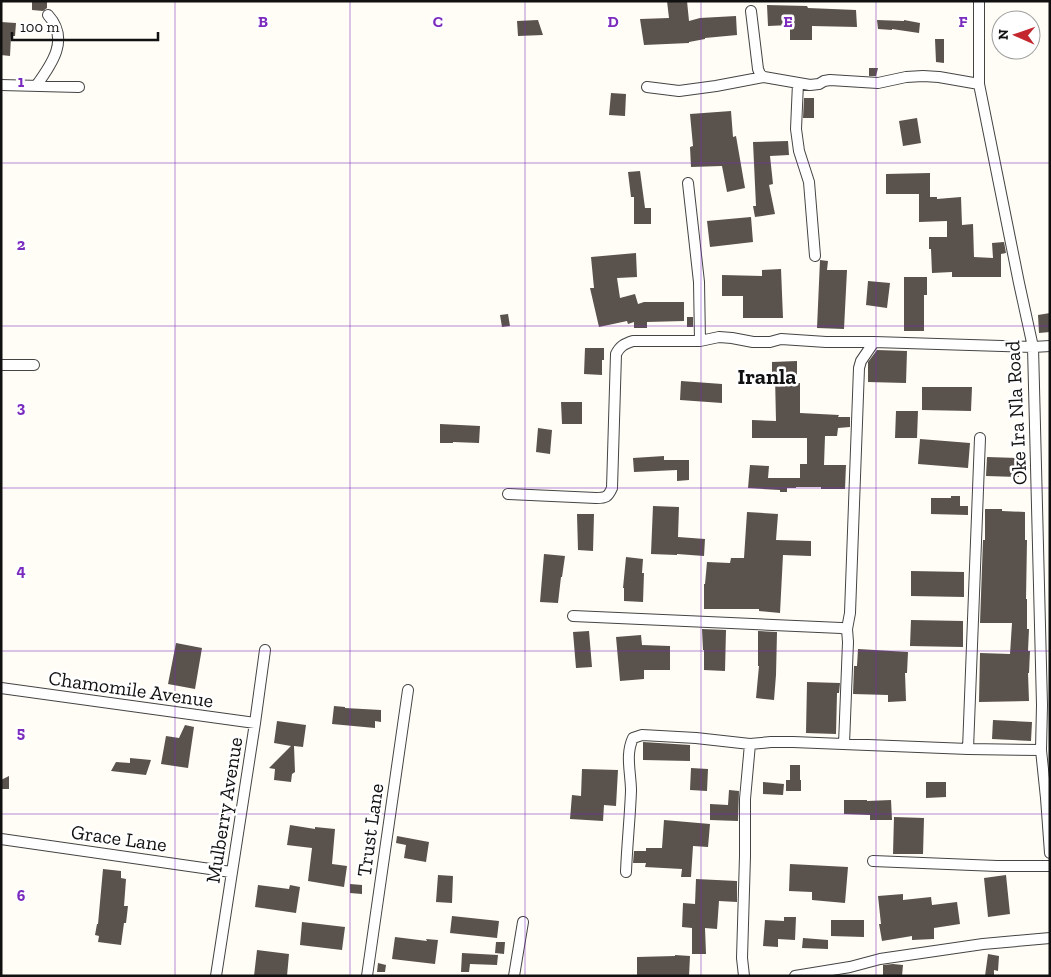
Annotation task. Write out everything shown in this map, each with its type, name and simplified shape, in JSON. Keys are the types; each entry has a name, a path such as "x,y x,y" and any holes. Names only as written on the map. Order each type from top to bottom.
{"street":[{"name":"Oke Ira Nla Road","path":"978,1 979,84 1033,348 1046,705 1041,750 1050,853"},
{"path":"751,11 758,69 760,74 764,76"},
{"path":"36,86 58,48 59,36 57,29 55,23 48,15"},
{"path":"647,86 679,91 716,86 764,76 810,85 830,80 878,83 906,77 923,76 979,84"},
{"path":"798,83 796,129 799,151 809,182 815,256"},
{"path":"1,85 79,87"},
{"path":"688,183 699,282 700,341"},
{"path":"508,494 605,498 610,494 612,488 616,354 620,347 626,343 732,338 753,342 770,342 781,339 1033,348 1050,346"},
{"path":"844,744 847,629 850,613 859,368 861,361 874,342"},
{"path":"1,364 34,365"},
{"path":"968,749 980,438"},
{"path":"573,616 847,629"},
{"name":"Mulberry Avenue","path":"216,976 265,650"},
{"name":"Chamomile Avenue","path":"1,688 255,723"},
{"name":"Trust Lane","path":"367,976 408,690"},
{"path":"626,872 631,789 630,744 633,738 642,735 750,744 771,742 1041,750"},
{"path":"744,976 742,958 745,798 750,744"},
{"name":"Grace Lane","path":"1,839 231,872"},
{"path":"873,861 1050,866"},
{"path":"514,976 522,922"},
{"path":"795,976 850,968 880,959 975,945 1050,938"}],"building":[{"path":"32,1 47,1 47,8 43,11 32,10"},
{"path":"667,1 687,1 689,21 700,18 736,16 737,35 705,38 689,43 644,45 640,19 669,18"},
{"path":"767,5 856,10 857,27 812,26 812,40 790,40 790,25 768,26"},
{"path":"538,20 543,35 518,36 517,21"},
{"path":"877,20 904,20 920,23 919,33 878,29"},
{"path":"1,22 16,23 15,36 11,36 10,56 1,55"},
{"path":"935,39 944,39 944,63 936,62"},
{"path":"869,68 878,68 876,76 869,76"},
{"path":"611,93 626,94 625,116 609,115"},
{"path":"804,98 814,98 814,118 803,118"},
{"path":"731,111 733,137 736,136 745,188 727,192 722,166 691,167 690,147 693,146 690,114"},
{"path":"917,118 921,143 903,146 899,121"},
{"path":"788,141 789,155 770,156 773,184 769,185 775,214 755,217 753,206 756,206 753,142"},
{"path":"640,171 645,208 651,208 651,224 634,224 634,197 631,197 628,172"},
{"path":"930,173 930,197 937,197 937,199 961,197 962,225 973,224 974,257 993,258 992,243 1004,242 1006,253 1001,254 1001,277 952,277 952,272 932,273 929,237 947,237 947,221 919,222 919,194 886,194 886,174"},
{"path":"751,217 753,242 710,247 707,221"},
{"path":"636,253 637,277 617,278 620,298 635,294 638,304 644,302 684,302 684,321 647,322 647,328 634,328 634,322 628,324 627,321 599,327 590,288 594,288 591,257"},
{"path":"820,260 828,261 827,270 847,270 844,329 817,328"},
{"path":"781,269 783,318 743,318 743,296 722,296 722,275 762,276 762,270"},
{"path":"904,277 927,277 927,295 924,295 924,331 904,331"},
{"path":"868,281 890,283 887,308 866,305"},
{"path":"1050,313 1050,332 1039,333 1038,315"},
{"path":"508,314 510,326 502,327 500,315"},
{"path":"687,317 693,317 693,327 687,327"},
{"path":"585,348 604,348 602,375 584,374"},
{"path":"877,350 907,351 906,383 868,382 868,362"},
{"path":"797,361 797,383 800,383 800,413 850,417 850,427 838,428 837,436 825,436 824,465 846,465 845,489 796,487 787,488 787,492 780,492 780,490 748,488 750,465 769,466 768,478 800,478 800,464 807,464 807,438 752,438 752,420 776,421 775,376 772,376 772,362"},
{"path":"681,381 722,384 722,403 680,400"},
{"path":"922,387 972,387 971,411 922,410"},
{"path":"561,402 582,402 582,424 562,424"},
{"path":"896,411 918,411 917,438 895,438"},
{"path":"440,424 480,426 479,443 440,443"},
{"path":"538,428 552,430 550,454 536,452"},
{"path":"920,439 970,443 968,468 918,464"},
{"path":"664,456 664,460 689,460 689,480 677,481 677,470 634,472 633,458"},
{"path":"987,457 1020,458 1019,477 986,476"},
{"path":"951,496 960,496 960,506 968,506 968,515 931,514 931,498 951,498"},
{"path":"653,506 679,507 678,537 705,539 704,556 651,554"},
{"path":"985,509 1025,512 1025,540 1027,540 1027,629 1029,629 1028,651 1030,651 1028,673 1029,701 979,702 980,653 1010,654 1012,623 980,623"},
{"path":"747,512 778,514 776,540 811,541 811,556 783,555 780,613 759,611 759,609 704,609 704,584 707,562 730,563 731,558 744,558"},
{"path":"577,514 594,514 593,551 578,550"},
{"path":"544,554 565,556 558,603 540,602"},
{"path":"626,557 643,559 643,602 624,601 623,588"},
{"path":"911,571 964,572 964,597 911,596"},
{"path":"911,620 963,621 963,647 910,646"},
{"path":"702,629 726,630 725,671 704,670"},
{"path":"589,631 592,667 576,668 573,632"},
{"path":"758,631 777,632 774,700 756,698 759,666"},
{"path":"641,635 642,645 670,646 670,670 644,670 644,679 620,681 616,637"},
{"path":"176,643 202,648 195,689 168,684"},
{"path":"858,649 908,652 907,673 905,673 906,701 888,702 888,695 853,694 854,666 857,666"},
{"path":"807,682 840,683 839,693 837,693 836,734 806,733"},
{"path":"334,706 381,710 381,722 375,721 375,728 332,724"},
{"path":"993,720 1032,722 1031,741 992,739"},
{"path":"277,721 306,725 303,747 294,746 295,772 292,774 291,782 274,780 275,769 269,768 291,746 274,743"},
{"path":"185,725 194,727 188,768 161,764 166,736 179,738"},
{"path":"643,742 690,745 690,761 643,760"},
{"path":"130,758 151,760 146,775 111,771 116,762 130,763"},
{"path":"790,765 800,765 801,791 786,791 786,780 790,780"},
{"path":"691,768 708,769 707,791 690,790"},
{"path":"582,769 618,770 616,806 604,805 603,821 570,819 572,795 581,796"},
{"path":"9,776 9,789 1,789 1,780"},
{"path":"763,782 784,784 783,795 763,794"},
{"path":"926,782 946,782 946,797 926,798"},
{"path":"729,790 739,791 738,821 710,820 710,804 728,805"},
{"path":"844,800 891,800 892,820 870,820 870,815 844,814"},
{"path":"894,817 924,818 923,854 893,854"},
{"path":"664,820 710,824 708,847 693,846 691,877 681,877 682,869 645,867 646,863 633,863 634,851 646,851 646,848 662,848"},
{"path":"290,825 315,829 315,827 335,829 332,864 347,866 344,887 308,881 312,848 287,845"},
{"path":"397,836 429,842 426,862 404,858 406,845 396,843"},
{"path":"790,864 848,867 845,903 812,900 812,892 789,891"},
{"path":"103,869 121,871 121,878 126,879 124,906 128,906 121,945 98,942 99,936 95,935 98,924"},
{"path":"438,875 453,876 452,903 436,902"},
{"path":"1006,875 1010,914 988,917 984,878"},
{"path":"696,879 737,881 737,902 719,901 717,929 705,928 706,954 692,954 692,928 682,927 683,903 695,904"},
{"path":"350,884 362,885 362,894 350,893"},
{"path":"258,885 289,889 290,885 300,887 296,913 255,907"},
{"path":"903,894 903,900 931,897 932,905 957,902 960,924 934,928 934,939 912,940 912,936 882,941 878,896"},
{"path":"452,916 499,921 497,938 450,933"},
{"path":"784,917 796,917 795,940 778,939 778,947 763,946 765,920 784,921"},
{"path":"831,920 864,920 864,937 831,936"},
{"path":"302,922 345,927 342,950 300,945"},
{"path":"395,937 427,941 426,939 438,940 435,964 392,959"},
{"path":"803,938 828,940 828,949 802,948"},
{"path":"496,942 505,942 504,954 495,953"},
{"path":"257,950 289,954 287,976 254,976"},
{"path":"462,953 498,955 497,965 470,964 469,972 461,972"},
{"path":"988,954 999,956 998,971 994,970 994,976 985,976"},
{"path":"690,956 689,976 637,976 637,957"},
{"path":"378,963 386,965 385,972 377,972"},
{"path":"883,965 903,965 902,976 883,976"}],"district":[{"name":"Iranla","path":"767,376"}]}
